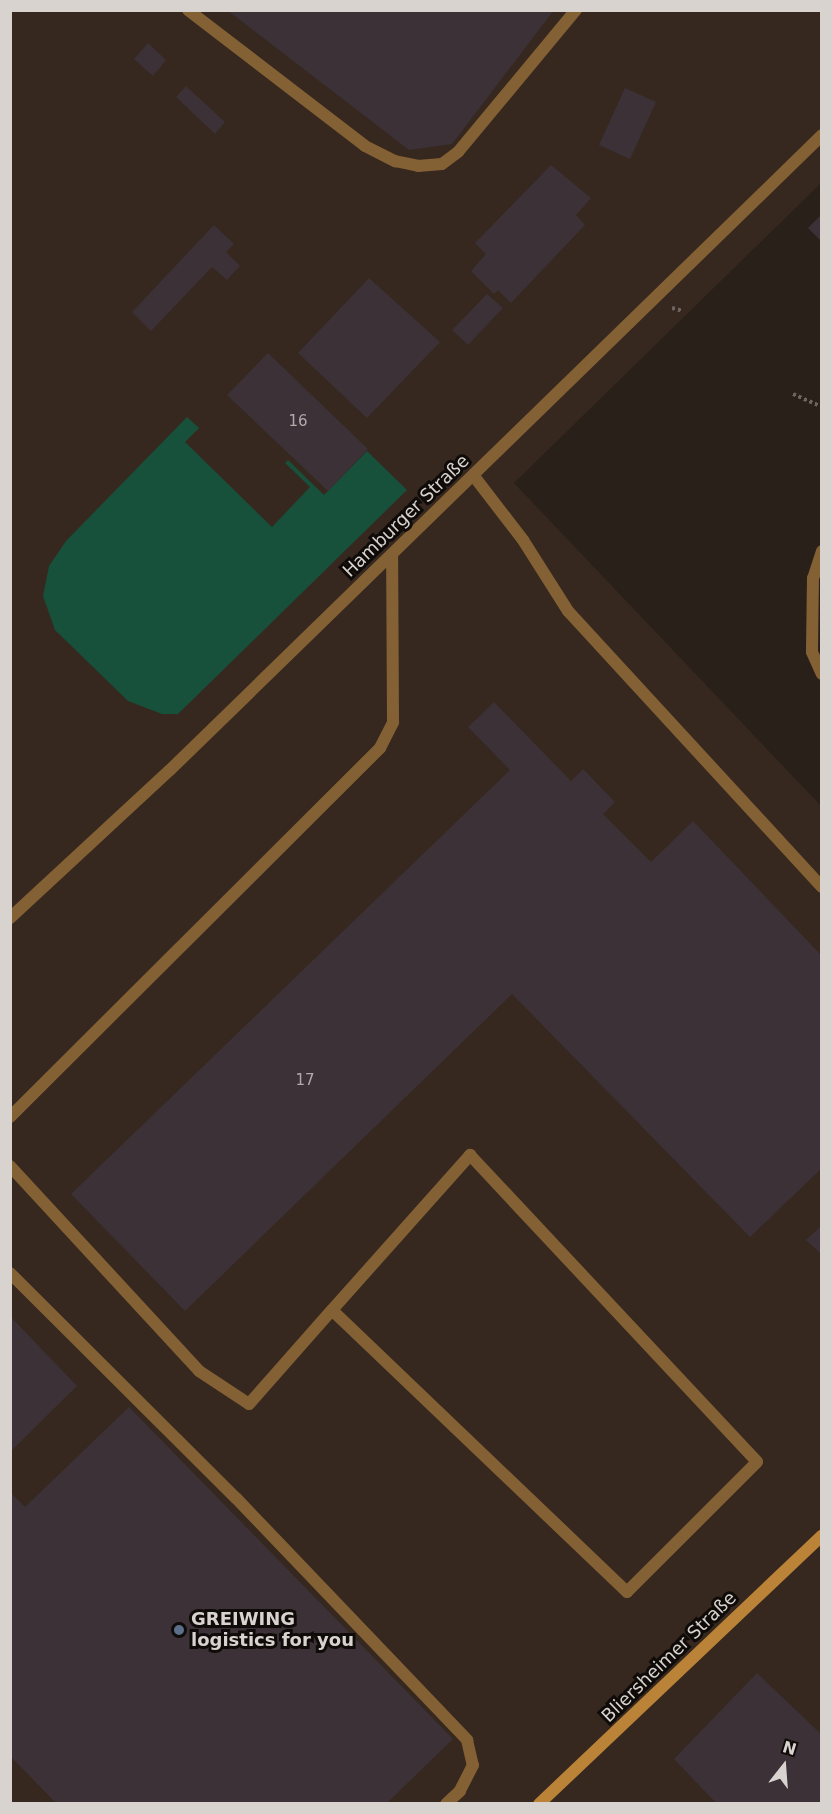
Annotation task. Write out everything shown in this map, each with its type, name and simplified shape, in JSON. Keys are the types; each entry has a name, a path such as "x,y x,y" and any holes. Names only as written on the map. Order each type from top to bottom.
{"street":[{"path":"188,10 365,146 395,161 418,166 442,164 458,152 576,10"},
{"name":"Hamburger Straße","path":"10,918 392,554 822,135"},
{"path":"473,475 523,540 568,611 822,887"},
{"path":"822,551 813,578 812,652 822,674"},
{"path":"10,1117 380,748 393,722 392,554"},
{"path":"10,1166 199,1371 249,1404 332,1310 470,1155 757,1462 627,1592 332,1310"},
{"path":"10,1273 236,1498 467,1740 473,1765 460,1791 446,1803"},
{"name":"Bliersheimer Straße","path":"538,1803 822,1534"}],"path":[{"path":"793,394 822,407"}],"shaded area":[{"path":"11,11 821,11 821,183 514,483 821,806 821,1803 11,1804"}],"green space":[{"path":"187,417 199,428 185,442 272,527 310,487 285,463 288,460 324,495 367,451 407,490 178,714 162,714 128,701 55,630 43,596 49,566 66,541"}],"building":[{"path":"227,10 554,10 452,144 409,150"},
{"path":"148,43 166,60 153,76 134,59"},
{"path":"186,86 225,122 215,134 176,97"},
{"path":"625,88 656,102 630,159 599,145"},
{"path":"551,165 591,198 576,215 585,225 511,303 498,290 494,294 471,271 486,254 475,243"},
{"path":"822,214 822,242 808,228"},
{"path":"214,225 234,244 226,252 240,266 227,280 212,267 151,331 132,312"},
{"path":"369,278 440,342 367,418 298,353"},
{"path":"487,294 503,308 468,345 452,330"},
{"path":"268,353 368,449 328,491 227,395"},
{"path":"494,702 571,781 583,769 615,802 603,814 651,862 693,821 822,956 822,1168 750,1237 512,994 185,1311 71,1194 510,770 468,727"},
{"path":"822,1225 822,1255 806,1240"},
{"path":"10,1316 77,1386 10,1452"},
{"name":"GREIWING logistics for you","path":"129,1407 453,1739 386,1804 57,1804 10,1756 10,1492 25,1507"},
{"path":"757,1673 822,1735 822,1804 717,1804 674,1759"}],"place":[{"name":"GREIWING logistics for you","path":"179,1630"}]}
